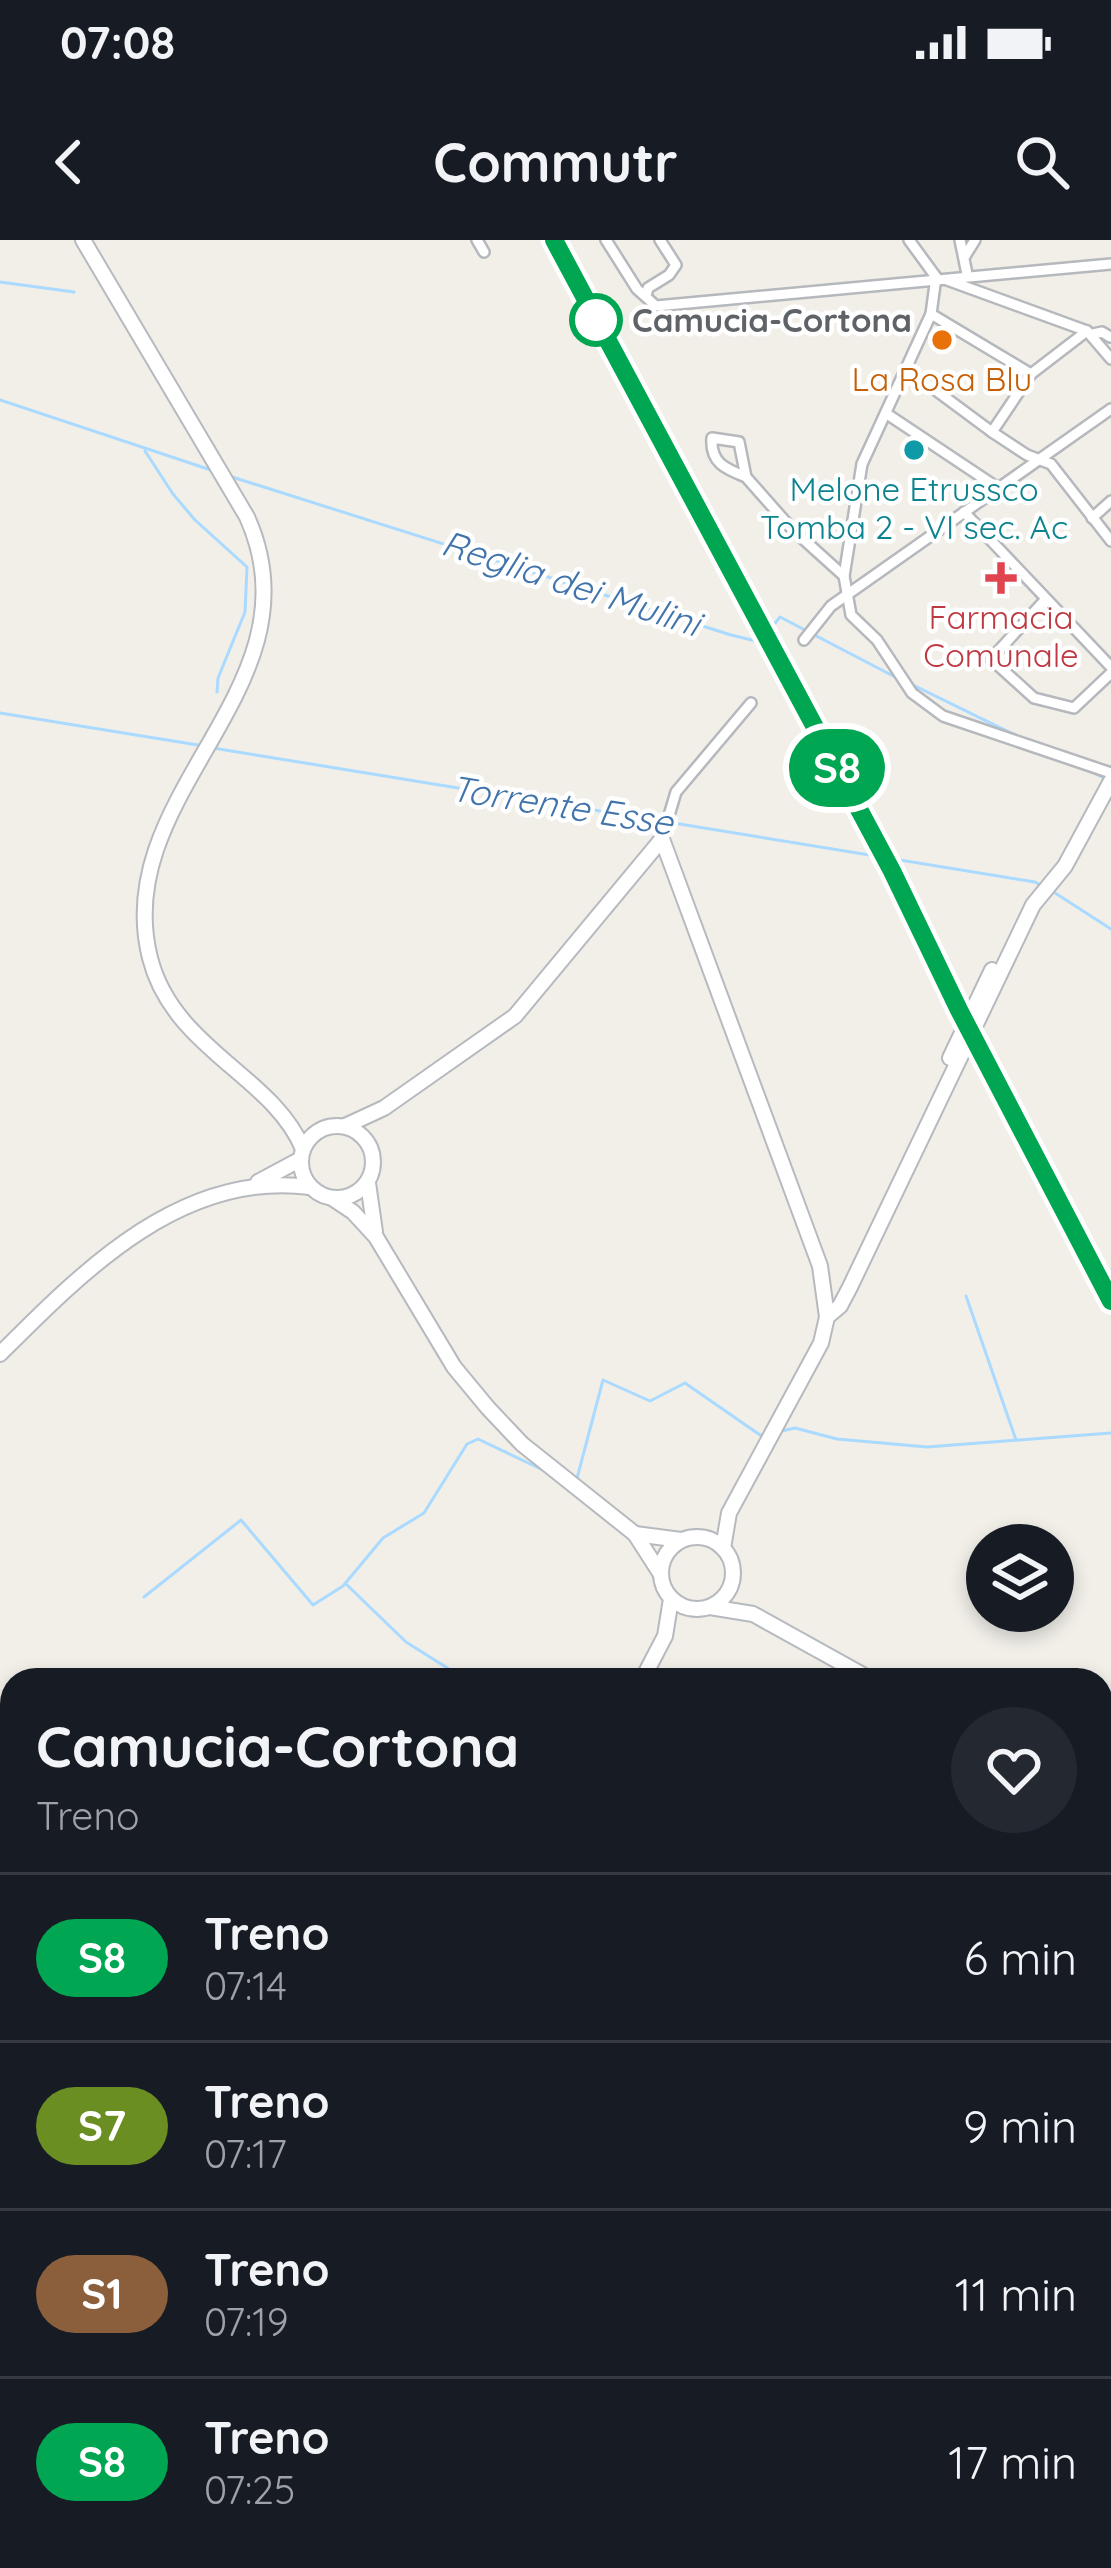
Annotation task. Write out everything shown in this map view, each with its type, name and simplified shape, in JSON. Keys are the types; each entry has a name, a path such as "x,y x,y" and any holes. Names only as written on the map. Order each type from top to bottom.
{"main road":[{"path":"83,240 256,537 263,560 266,602 257,647 176,803 149,873 143,919 150,960 166,998 189,1029 295,1130 303,1175 310,1186"},
{"path":"827,1317 840,1306 850,1287 930,1121 942,1077 976,998 1033,904 1065,866 1111,777"},
{"path":"278,1112 323,1128 363,1121 515,1016 662,836"},
{"path":"662,836 826,1290 821,1342 729,1513 723,1548"},
{"path":"372,1149 384,1108"},
{"path":"345,1126 364,1136 372,1149 374,1163 368,1182 376,1237"},
{"path":"0,1354 116,1246 186,1207 248,1186 302,1154 323,1128"},
{"path":"332,1198 350,1196 368,1182"},
{"path":"248,1186 310,1186 353,1212 376,1237 454,1366 488,1408 522,1444 635,1534 671,1600 665,1636 649,1668"},
{"path":"826,1290 850,1287"},
{"path":"635,1534 681,1540 697,1537 729,1513"},
{"path":"665,1636 723,1599 731,1585 731,1560 723,1548 697,1537"},
{"path":"660,1574 666,1554 681,1540"},
{"path":"731,1585 753,1614"},
{"path":"671,1600 753,1614 850,1668"}],"street":[{"path":"477,240 484,252"},
{"path":"605,240 652,304 661,305 1111,263"},
{"path":"646,296 648,288 676,265 660,240"},
{"path":"910,240 936,277 1110,337"},
{"path":"960,240 967,274"},
{"path":"965,256 975,240"},
{"path":"936,277 931,314 862,464 844,576 851,615 877,640 912,693 943,716 1111,777"},
{"path":"656,284 668,292 661,305"},
{"path":"931,314 1031,374"},
{"path":"1090,333 1111,358"},
{"path":"992,432 1031,374 1090,333"},
{"path":"907,369 992,432 1051,464 1111,541"},
{"path":"804,640 832,606 1111,409"},
{"path":"887,414 998,488"},
{"path":"746,478 739,442 712,438 711,450 718,464 746,478 844,576"},
{"path":"1092,518 1111,501"},
{"path":"964,512 1111,670 1074,708 1034,698 991,659 1045,600"},
{"path":"662,836 669,805 751,703"}],"waterway":[{"path":"0,282 74,292"},
{"name":"Reglia dei Mulini","path":"0,400 214,471"},
{"path":"145,451 195,520 247,567 245,612 218,678 217,692"},
{"name":"Reglia dei Mulini","path":"229,476 731,635 760,642 780,617 899,679"},
{"name":"Reglia dei Mulini","path":"913,685 1023,739"},
{"name":"Torrente Esse","path":"0,713 204,746"},
{"name":"Torrente Esse","path":"213,748 1044,887"},
{"name":"Reglia dei Mulini","path":"1086,769 1104,778"},
{"name":"Torrente Esse","path":"1052,891 1111,929"},
{"path":"966,1296 1016,1440"},
{"path":"576,1482 603,1380 650,1401 685,1383 760,1435 768,1434"},
{"path":"777,1432 795,1428 837,1439 927,1447 1111,1433"},
{"path":"144,1597 241,1520 313,1605 343,1586 383,1538 424,1513 467,1444 478,1439 545,1471"},
{"path":"347,1585 406,1642 447,1668"}],"railway":[{"path":"554,240 892,871 1111,1301"}],"train":[{"name":"S8","path":"554,240 892,871 1111,1301"}],"place":[{"name":"Camucia-Cortona","path":"596,320"},
{"name":"La Rosa Blu","path":"942,340"},
{"name":"Melone Etrussco Tomba 2 - VI sec. Ac","path":"914,450"},
{"name":"Farmacia Comunale","path":"1001,578"}]}
